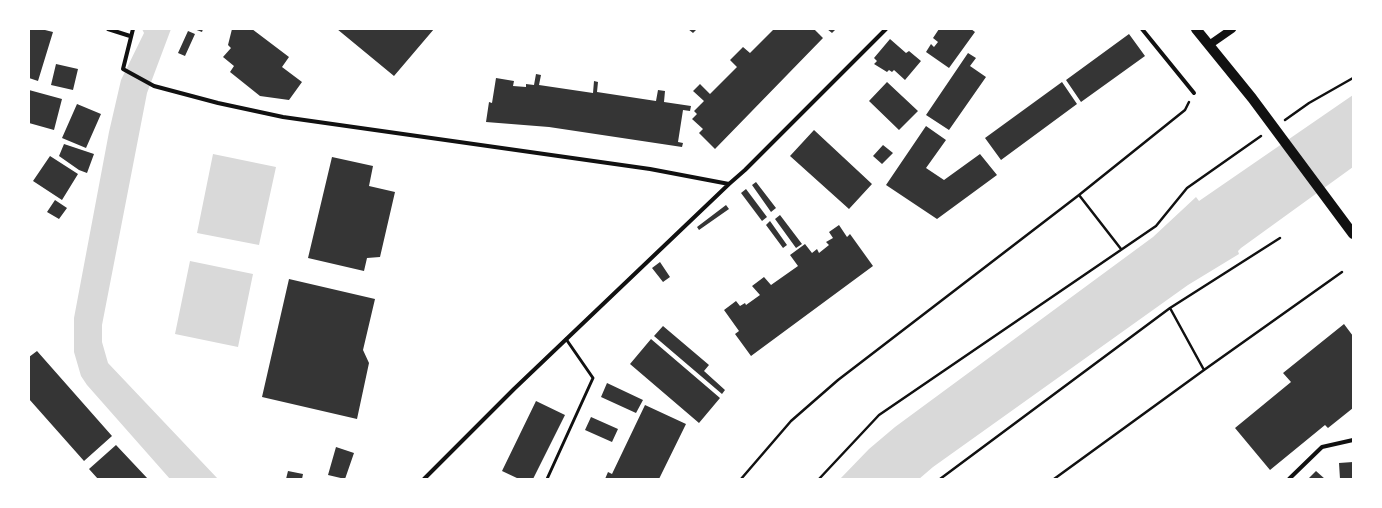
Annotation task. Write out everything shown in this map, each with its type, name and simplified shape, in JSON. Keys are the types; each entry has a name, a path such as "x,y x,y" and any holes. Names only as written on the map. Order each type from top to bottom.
{"main road":[{"path":"1196,29 1252,98 1353,234"},
{"path":"1209,45 1232,29"}],"street":[{"path":"108,29 130,36"},
{"path":"133,29 130,36 123,69 154,86 218,104 283,117 650,169 729,184"},
{"path":"424,479 566,339 745,170 886,29"},
{"path":"1142,29 1194,93"},
{"path":"1289,479 1322,447 1353,440"}],"lane":[{"path":"547,479 593,378 566,339"}],"path":[{"path":"1283,121 1309,103 1353,78"},
{"path":"741,479 791,421 838,380 1079,195 1185,110"},
{"path":"819,479 879,415 1156,226 1187,188 1264,134"},
{"path":"1079,195 1121,249"},
{"path":"940,479 1170,308 1280,238"},
{"path":"1054,479 1342,272"},
{"path":"1170,308 1204,370"}],"shaded area":[{"path":"142,29 171,29 147,93 102,325 102,342 108,363 218,479 170,479 87,385 81,376 74,352 74,318 109,132 121,80 144,33"},
{"path":"1353,95 1353,167 1241,248 1238,251 1239,254 1188,285 933,467 919,479 840,479 869,449 895,427 1153,237 1196,197 1199,201"},
{"path":"213,154 276,167 259,245 197,233"},
{"path":"190,261 253,274 238,347 175,334"}],"building":[{"path":"29,29 41,29 53,32 38,81 29,78"},
{"path":"194,29 203,29 202,32"},
{"path":"232,29 252,29 289,57 282,67 302,82 289,100 260,96 230,72 234,66 223,57 231,48 228,45"},
{"path":"337,29 434,29 394,76"},
{"path":"688,29 697,29 693,33"},
{"path":"774,29 814,29 823,38 715,149 699,133 703,129 692,119 697,114 694,111 704,101 693,91 700,84 710,94 737,67 730,60 743,47 750,53"},
{"path":"827,29 836,29 832,33"},
{"path":"939,29 971,29 975,32 949,68 926,52 931,44 934,47 938,42 933,38"},
{"path":"188,31 195,34 185,56 178,53"},
{"path":"1129,34 1145,56 1081,102 1066,80"},
{"path":"890,39 906,53 909,51 921,61 905,80 894,70 892,72 889,70 887,72 874,64 877,61 874,58"},
{"path":"968,53 976,58 970,66 986,77 949,130 926,115"},
{"path":"56,64 78,69 73,90 51,85"},
{"path":"536,74 541,75 539,85 593,93 594,81 598,82 597,92 656,101 658,90 665,91 664,102 691,106 690,111 683,110 678,142 683,143 682,147 549,127 486,122 489,102 492,103 496,78 514,81 513,86 526,87 526,84 534,85"},
{"path":"887,82 918,111 899,130 869,101"},
{"path":"1062,82 1077,104 1001,160 985,138"},
{"path":"29,90 62,99 54,130 29,123"},
{"path":"77,104 101,114 86,148 62,138"},
{"path":"926,126 946,140 926,168 944,180 980,154 997,175 937,219 886,185"},
{"path":"814,130 872,184 849,209 790,156"},
{"path":"64,144 94,154 87,173 79,170 59,156"},
{"path":"883,145 893,153 882,164 873,156"},
{"path":"50,156 78,174 62,200 33,181"},
{"path":"332,157 373,166 369,186 395,192 380,257 367,258 364,271 308,258"},
{"path":"756,182 776,208 771,212 752,185"},
{"path":"746,189 767,217 762,221 741,193"},
{"path":"55,200 67,208 59,219 47,212"},
{"path":"726,205 729,209 699,230 697,227"},
{"path":"780,215 802,244 796,248 775,219"},
{"path":"770,221 787,245 783,248 766,225"},
{"path":"839,225 847,237 850,234 873,266 751,356 735,334 739,331 724,310 736,301 740,306 745,303 746,305 760,295 752,286 764,277 771,285 798,266 790,255 805,244 812,253 817,249 819,253 829,245 826,242 833,238 829,232"},
{"path":"660,262 670,277 663,282 652,268"},
{"path":"289,279 375,299 363,350 369,363 357,419 262,397"},
{"path":"1344,324 1353,336 1353,408 1328,428 1325,425 1270,470 1235,428 1291,382 1283,373"},
{"path":"663,326 709,365 704,371 725,390 722,394 654,336"},
{"path":"651,339 720,398 699,423 630,364"},
{"path":"37,351 112,436 84,461 29,399 29,357"},
{"path":"607,383 643,400 636,413 601,397"},
{"path":"536,401 565,415 533,479 519,479 502,471"},
{"path":"645,405 686,424 659,479 605,479 608,472 612,474"},
{"path":"591,417 618,429 612,442 585,430"},
{"path":"116,445 148,479 98,479 89,469"},
{"path":"336,447 354,453 345,479 328,475"},
{"path":"1353,462 1353,479 1340,479 1339,463"},
{"path":"288,471 303,474 302,479 286,479"},
{"path":"1316,471 1325,479 1308,479"}]}
